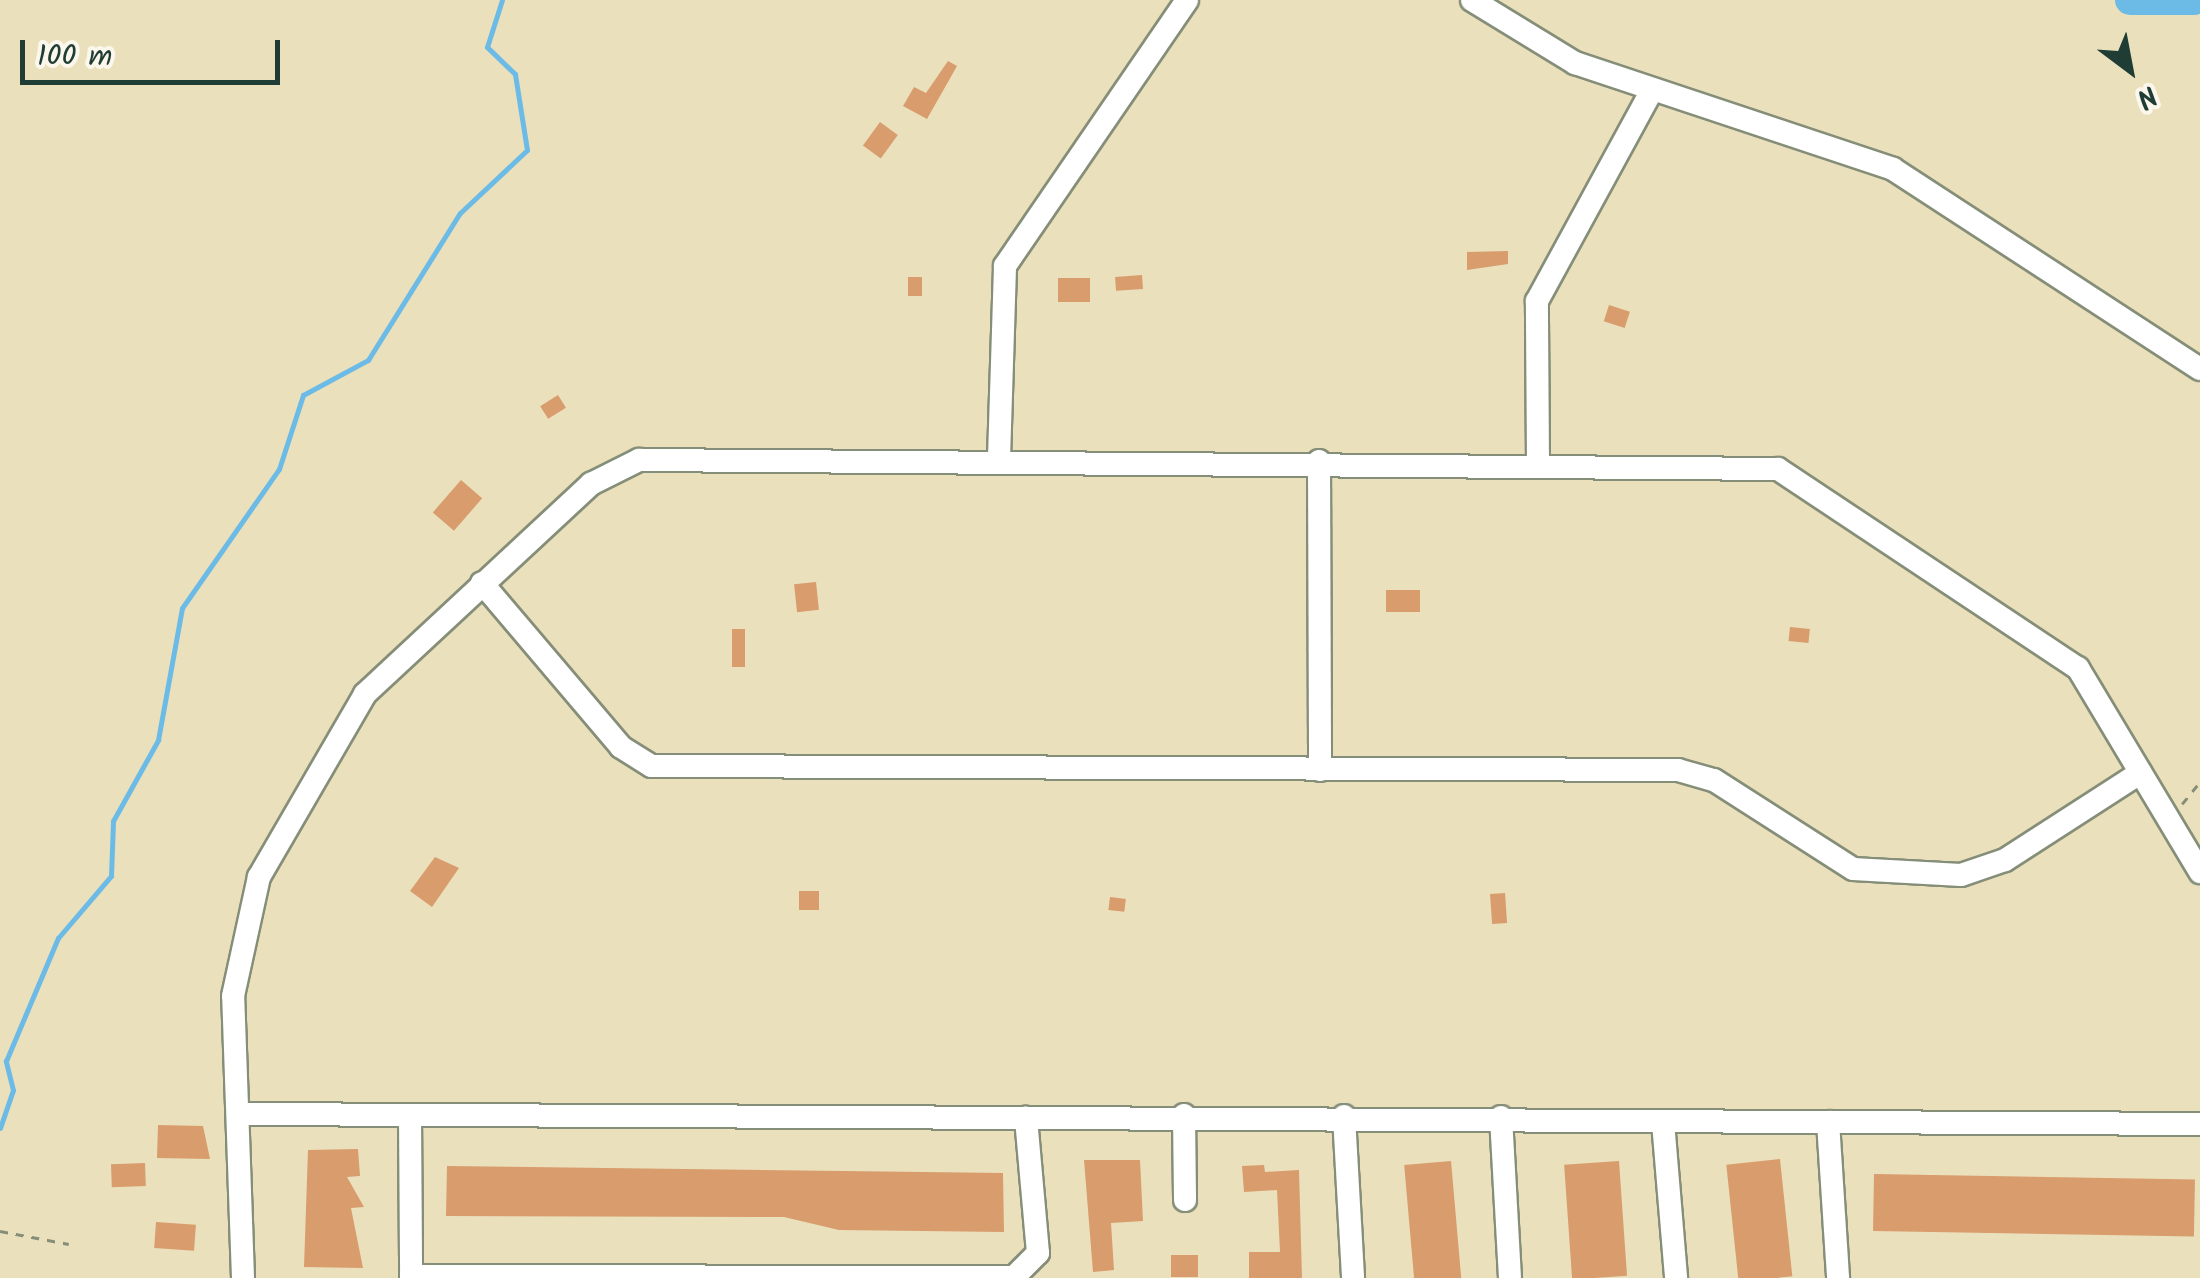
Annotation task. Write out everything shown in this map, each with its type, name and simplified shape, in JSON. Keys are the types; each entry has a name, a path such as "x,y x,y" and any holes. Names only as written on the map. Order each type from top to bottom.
{"street":[{"path":"999,458 1004,266 1187,0"},
{"path":"1472,0 1526,40 1652,92 1892,169 2200,370"},
{"path":"1538,462 1536,302 1652,92"},
{"path":"243,1278 233,996 251,895 364,694 591,484 640,460 1538,462 1778,469 2050,643 2103,702 2140,773 2200,872"},
{"path":"1318,461 1320,770"},
{"path":"482,583 620,746 652,766 1678,770 1714,780 1853,870 1961,875 2005,860 2140,773"},
{"path":"240,1114 1026,1118 1184,1114 1663,1122 2200,1124"},
{"path":"1184,1114 1185,1200"},
{"path":"410,1116 410,1277 1014,1277 1038,1253 1026,1118"},
{"path":"1344,1116 1353,1278"},
{"path":"1502,1117 1510,1278"},
{"path":"1663,1122 1676,1278"},
{"path":"1828,1122 1838,1278"}],"path":[{"path":"2181,806 2200,782"},
{"path":"0,1231 69,1244"}],"building":[{"path":"948,61 957,66 927,119 903,106 914,87 926,93"},
{"path":"880,122 898,135 881,158 863,145"},
{"path":"1508,251 1508,264 1467,270 1467,252"},
{"path":"1142,275 1143,289 1116,291 1115,277"},
{"path":"908,277 922,277 922,296 908,296"},
{"path":"1058,278 1090,278 1090,302 1058,302"},
{"path":"1609,305 1630,312 1625,328 1604,321"},
{"path":"558,395 566,408 548,419 540,406"},
{"path":"461,480 482,498 454,531 433,512"},
{"path":"816,582 819,610 797,612 794,584"},
{"path":"1386,590 1420,590 1420,612 1386,612"},
{"path":"1790,627 1810,629 1808,643 1789,641"},
{"path":"732,629 745,629 745,667 732,667"},
{"path":"435,857 459,868 432,907 410,891"},
{"path":"799,891 819,891 819,910 799,910"},
{"path":"1505,893 1507,923 1492,924 1490,894"},
{"path":"1110,897 1126,899 1124,912 1108,910"},
{"path":"158,1125 203,1126 210,1159 157,1158"},
{"path":"358,1149 360,1176 347,1177 364,1207 351,1208 363,1268 304,1267 308,1150"},
{"path":"1780,1159 1792,1276 1738,1278 1726,1165"},
{"path":"1084,1160 1140,1160 1143,1221 1111,1223 1114,1270 1093,1272"},
{"path":"1451,1161 1461,1278 1414,1278 1404,1165"},
{"path":"1619,1161 1627,1276 1572,1278 1564,1165"},
{"path":"145,1163 146,1186 112,1187 111,1164"},
{"path":"1264,1165 1265,1172 1299,1170 1302,1278 1249,1278 1249,1252 1280,1252 1277,1190 1244,1192 1242,1166"},
{"path":"447,1166 1003,1173 1004,1232 839,1230 784,1217 446,1216"},
{"path":"1874,1174 2195,1180 2194,1237 1873,1231"},
{"path":"156,1222 196,1225 194,1251 154,1248"},
{"path":"1171,1255 1198,1255 1198,1277 1171,1277"}],"waterway":[{"path":"0,1128 13,1090 6,1061 58,938 111,876 113,821 158,740 182,608 279,469 303,395 368,360 460,213 527,150 515,74 487,47 502,0"},
{"path":"2130,0 2194,0"}]}
